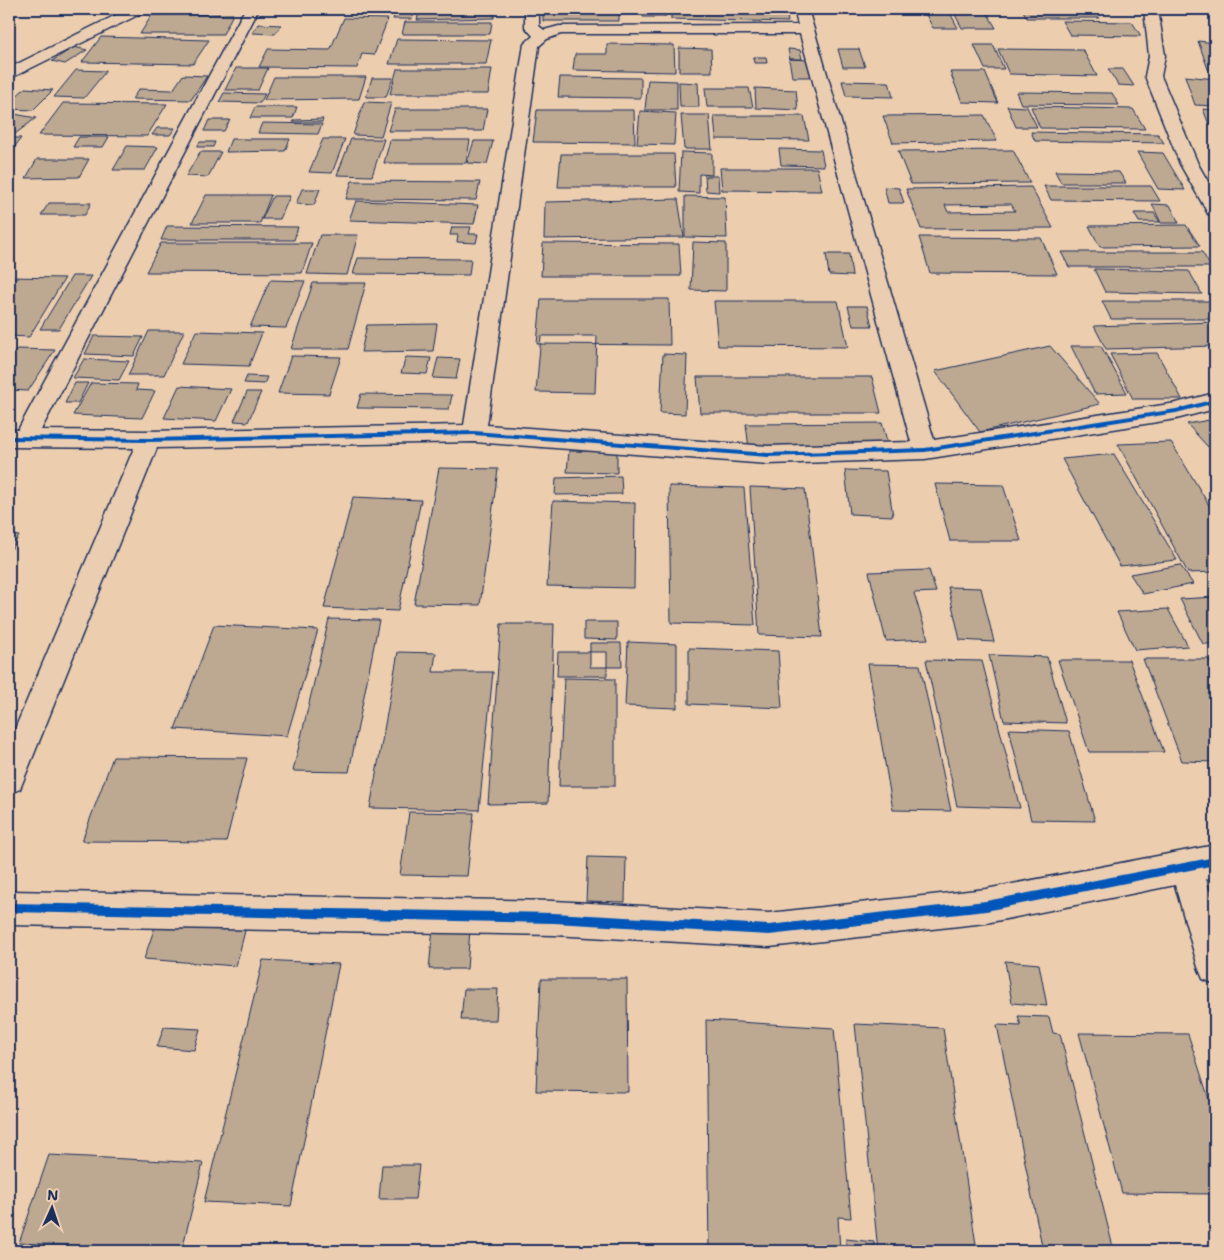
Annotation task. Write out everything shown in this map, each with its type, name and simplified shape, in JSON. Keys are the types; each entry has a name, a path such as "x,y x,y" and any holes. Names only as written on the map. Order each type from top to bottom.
{"street":[{"path":"113,9 135,11"},
{"path":"252,9 17,438 149,440 474,433 768,455 925,450 1176,411 1215,401"},
{"path":"532,9 532,28 542,36"},
{"path":"801,9 925,450"},
{"path":"1151,9 1157,56 1153,76 1189,164 1215,210"},
{"path":"9,74 135,11"},
{"path":"474,433 532,44 542,36 559,30 808,29"},
{"path":"9,779 149,440"},
{"path":"9,908 554,918 769,930 986,906 1200,864 1215,967"}],"building":[{"path":"284,9 387,9 385,12 282,12"},
{"path":"397,9 416,9 412,19 393,19"},
{"path":"643,9 665,9 665,17 643,17"},
{"path":"671,9 786,9 788,22 671,19"},
{"path":"923,9 948,9 958,28 933,28"},
{"path":"952,9 985,9 996,28 962,28"},
{"path":"1022,9 1093,9 1099,18 1027,18"},
{"path":"543,10 619,10 619,21 543,21"},
{"path":"495,11 494,18 417,20 419,13"},
{"path":"233,14 223,34 140,34 152,15"},
{"path":"344,18 388,19 374,55 362,54 357,68 259,67 268,49 330,50"},
{"path":"1062,21 1132,22 1141,36 1070,35"},
{"path":"405,22 492,22 490,34 402,34"},
{"path":"258,24 281,25 275,34 252,33"},
{"path":"101,37 209,40 193,64 82,62"},
{"path":"397,39 491,40 486,64 389,64"},
{"path":"1198,41 1215,43 1215,70 1208,69"},
{"path":"607,44 674,45 675,72 573,70 575,54 607,54"},
{"path":"974,45 993,45 1004,69 985,69"},
{"path":"74,47 87,50 65,64 52,61"},
{"path":"679,48 711,49 712,72 679,72"},
{"path":"788,49 800,50 802,59 790,59"},
{"path":"838,49 859,49 865,67 843,67"},
{"path":"998,49 1083,50 1097,76 1009,74"},
{"path":"753,57 766,57 767,63 754,63"},
{"path":"789,59 810,60 813,77 792,77"},
{"path":"236,68 268,68 258,90 225,90"},
{"path":"397,69 492,69 488,94 390,94"},
{"path":"1108,69 1123,69 1134,86 1118,85"},
{"path":"76,70 106,71 84,98 54,97"},
{"path":"950,72 985,72 998,103 962,102"},
{"path":"183,75 207,76 191,100 132,99 139,89 173,90"},
{"path":"1185,76 1215,79 1215,106 1195,105"},
{"path":"274,77 366,77 359,99 264,100"},
{"path":"560,77 641,78 641,98 558,97"},
{"path":"372,78 393,78 386,97 366,97"},
{"path":"648,80 677,81 677,110 645,110"},
{"path":"842,81 889,82 893,97 846,96"},
{"path":"679,82 698,83 699,107 680,107"},
{"path":"25,88 53,90 33,110 9,109 9,103"},
{"path":"705,88 749,88 753,107 707,107"},
{"path":"755,88 796,90 798,110 756,108"},
{"path":"1016,92 1112,93 1119,105 1021,104"},
{"path":"224,93 265,94 260,103 219,102"},
{"path":"364,102 391,103 381,136 353,135"},
{"path":"63,103 167,104 147,136 39,135"},
{"path":"1007,106 1027,107 1037,127 1016,127"},
{"path":"255,107 297,107 293,118 250,118"},
{"path":"1031,107 1133,109 1145,129 1040,128"},
{"path":"395,109 487,109 483,131 388,131"},
{"path":"1203,109 1215,110 1215,123 1208,122"},
{"path":"537,110 634,110 635,143 533,142"},
{"path":"640,111 676,113 674,145 637,144"},
{"path":"9,113 36,118 15,134 9,133"},
{"path":"681,115 709,115 712,149 684,149"},
{"path":"984,115 997,141 893,143 883,116"},
{"path":"714,116 804,116 809,140 716,139"},
{"path":"323,119 322,122 293,122 294,120"},
{"path":"209,120 230,120 224,131 204,131"},
{"path":"262,123 322,124 318,134 258,133"},
{"path":"157,128 175,128 170,135 152,135"},
{"path":"1031,132 1158,134 1164,143 1035,141"},
{"path":"79,137 109,137 103,147 73,147"},
{"path":"9,138 21,138 9,155"},
{"path":"231,139 290,139 285,151 226,152"},
{"path":"323,139 345,139 332,173 309,172"},
{"path":"351,139 384,139 372,176 337,175"},
{"path":"390,140 470,140 466,163 384,163"},
{"path":"474,141 493,141 487,164 467,163"},
{"path":"200,142 215,142 213,147 197,147"},
{"path":"127,146 158,147 145,170 113,170"},
{"path":"779,149 821,150 824,166 781,165"},
{"path":"1013,150 1030,183 911,184 898,151"},
{"path":"200,152 221,152 208,177 186,176"},
{"path":"681,152 712,153 712,175 699,174 699,193 679,192"},
{"path":"1137,152 1163,153 1185,190 1158,189"},
{"path":"561,154 674,154 676,187 558,187"},
{"path":"37,159 89,159 79,177 26,178"},
{"path":"720,168 817,168 822,191 722,190"},
{"path":"1055,171 1119,172 1126,183 1061,183"},
{"path":"705,176 718,176 719,192 706,191"},
{"path":"352,181 480,182 476,200 346,199"},
{"path":"1044,186 1151,186 1160,201 1051,200"},
{"path":"884,187 899,188 904,203 888,203"},
{"path":"1031,187 1053,228 921,229 906,189","holes":["1011,204 1015,211 948,212 945,205"]},
{"path":"302,189 320,189 314,205 296,204"},
{"path":"206,195 271,195 260,223 192,223"},
{"path":"273,196 290,196 280,219 262,219"},
{"path":"685,196 725,197 727,238 685,237"},
{"path":"678,199 684,237 544,239 545,202"},
{"path":"356,201 478,205 474,224 349,220"},
{"path":"49,203 91,203 85,215 41,215"},
{"path":"1152,204 1170,205 1179,223 1161,223"},
{"path":"1134,213 1154,213 1160,222 1139,222"},
{"path":"1186,225 1200,246 1100,247 1089,226"},
{"path":"167,226 298,227 294,240 161,240"},
{"path":"452,227 471,227 469,234 478,234 476,243 457,242 458,235 450,235"},
{"path":"320,235 358,235 347,275 307,274"},
{"path":"919,237 1041,238 1057,274 930,273"},
{"path":"693,242 726,243 726,291 691,290"},
{"path":"161,243 312,243 302,273 146,272"},
{"path":"543,243 679,244 681,276 541,276"},
{"path":"1061,252 1202,252 1211,267 1069,267"},
{"path":"826,254 849,254 852,276 829,275"},
{"path":"358,258 471,259 469,275 353,274"},
{"path":"1094,269 1189,271 1202,294 1105,292"},
{"path":"72,276 91,276 59,329 40,329"},
{"path":"9,277 65,278 29,337 9,336"},
{"path":"270,280 305,281 286,328 250,327"},
{"path":"313,283 366,283 348,349 291,349"},
{"path":"541,299 669,299 670,345 537,344"},
{"path":"714,301 838,301 848,347 718,346"},
{"path":"1102,301 1215,301 1215,319 1111,319"},
{"path":"848,306 867,306 872,326 853,326"},
{"path":"1215,322 1215,346 1106,349 1094,326"},
{"path":"437,324 433,351 361,352 367,325"},
{"path":"149,331 184,331 164,375 128,375"},
{"path":"196,331 262,333 249,366 181,364"},
{"path":"94,336 143,337 134,356 85,354"},
{"path":"541,336 597,336 595,393 536,392"},
{"path":"1050,346 1100,404 980,432 935,371"},
{"path":"1071,346 1101,346 1127,393 1095,394"},
{"path":"17,349 55,350 28,391 9,390 9,360"},
{"path":"1157,353 1182,399 1133,399 1110,354"},
{"path":"663,354 687,355 685,414 660,413"},
{"path":"291,356 341,357 329,394 278,393"},
{"path":"406,357 431,358 427,374 401,373"},
{"path":"438,358 460,359 456,379 433,378"},
{"path":"84,359 129,361 119,380 73,378"},
{"path":"247,376 267,377 264,384 244,383"},
{"path":"697,377 872,377 881,413 700,413"},
{"path":"75,383 88,383 78,403 65,403"},
{"path":"91,383 138,384 136,390 155,391 142,418 73,415"},
{"path":"179,386 231,389 216,421 164,418"},
{"path":"247,392 261,392 248,422 234,421"},
{"path":"361,394 452,395 449,409 357,408"},
{"path":"1215,419 1215,446 1208,447 1187,424"},
{"path":"882,423 889,448 749,449 746,424"},
{"path":"1171,442 1215,515 1215,572 1188,573 1118,444"},
{"path":"569,451 617,451 617,473 567,472"},
{"path":"1114,454 1177,560 1120,566 1062,459"},
{"path":"439,468 498,469 480,605 414,604"},
{"path":"845,470 886,471 893,516 850,514"},
{"path":"621,476 622,494 555,495 556,478"},
{"path":"935,484 1003,485 1021,541 950,541"},
{"path":"669,486 744,488 755,625 671,623"},
{"path":"750,487 805,489 822,637 759,635"},
{"path":"353,497 421,500 398,611 324,608"},
{"path":"553,501 635,503 634,588 547,586"},
{"path":"9,535 19,536 9,553"},
{"path":"1180,565 1193,584 1143,594 1130,574"},
{"path":"929,570 936,592 914,593 928,639 886,641 869,572"},
{"path":"948,587 981,588 994,642 960,640"},
{"path":"1215,597 1215,644 1203,644 1180,599"},
{"path":"1168,609 1188,646 1135,650 1117,612"},
{"path":"329,619 379,620 349,772 293,771"},
{"path":"584,622 617,622 617,640 584,639"},
{"path":"501,624 554,624 548,803 488,804"},
{"path":"214,625 318,630 287,736 175,729"},
{"path":"628,642 677,644 677,708 625,706"},
{"path":"590,643 621,643 622,667 590,667"},
{"path":"689,648 778,651 782,708 689,704"},
{"path":"398,652 436,653 433,672 493,672 479,810 370,808"},
{"path":"558,652 607,652 607,676 557,676"},
{"path":"989,655 1047,657 1066,723 1004,721"},
{"path":"1143,659 1209,659 1215,673 1215,762 1182,761"},
{"path":"926,660 982,661 1020,808 957,806"},
{"path":"1058,660 1129,660 1164,752 1089,752"},
{"path":"868,664 920,665 951,811 893,810"},
{"path":"564,678 615,679 615,786 559,786"},
{"path":"1009,729 1069,731 1095,821 1031,820"},
{"path":"113,757 247,758 226,842 82,841"},
{"path":"409,812 474,813 467,876 400,875"},
{"path":"588,857 626,858 625,902 586,901"},
{"path":"157,921 246,927 236,966 144,959"},
{"path":"433,928 470,929 467,969 429,969"},
{"path":"263,960 339,964 291,1206 204,1202"},
{"path":"1005,961 1039,964 1047,1006 1012,1003"},
{"path":"541,979 627,979 628,1092 536,1091"},
{"path":"464,989 498,989 496,1020 461,1020"},
{"path":"1018,1016 1049,1017 1053,1033 1060,1034 1114,1251 1043,1251 997,1025 1021,1026"},
{"path":"706,1020 834,1028 851,1218 838,1217 840,1251 709,1251"},
{"path":"855,1024 943,1028 977,1251 878,1251"},
{"path":"164,1027 200,1029 194,1050 157,1047"},
{"path":"1079,1033 1188,1034 1215,1118 1215,1194 1122,1193"},
{"path":"49,1155 203,1163 182,1250 19,1243"},
{"path":"382,1165 419,1165 415,1199 379,1199"},
{"path":"846,1239 874,1242 875,1251 846,1251"}],"cycle path":[{"path":"9,438 149,440 474,433 768,455 925,450 1176,411 1215,401"},
{"path":"9,908 554,918 769,930 986,906 1215,861"}]}
